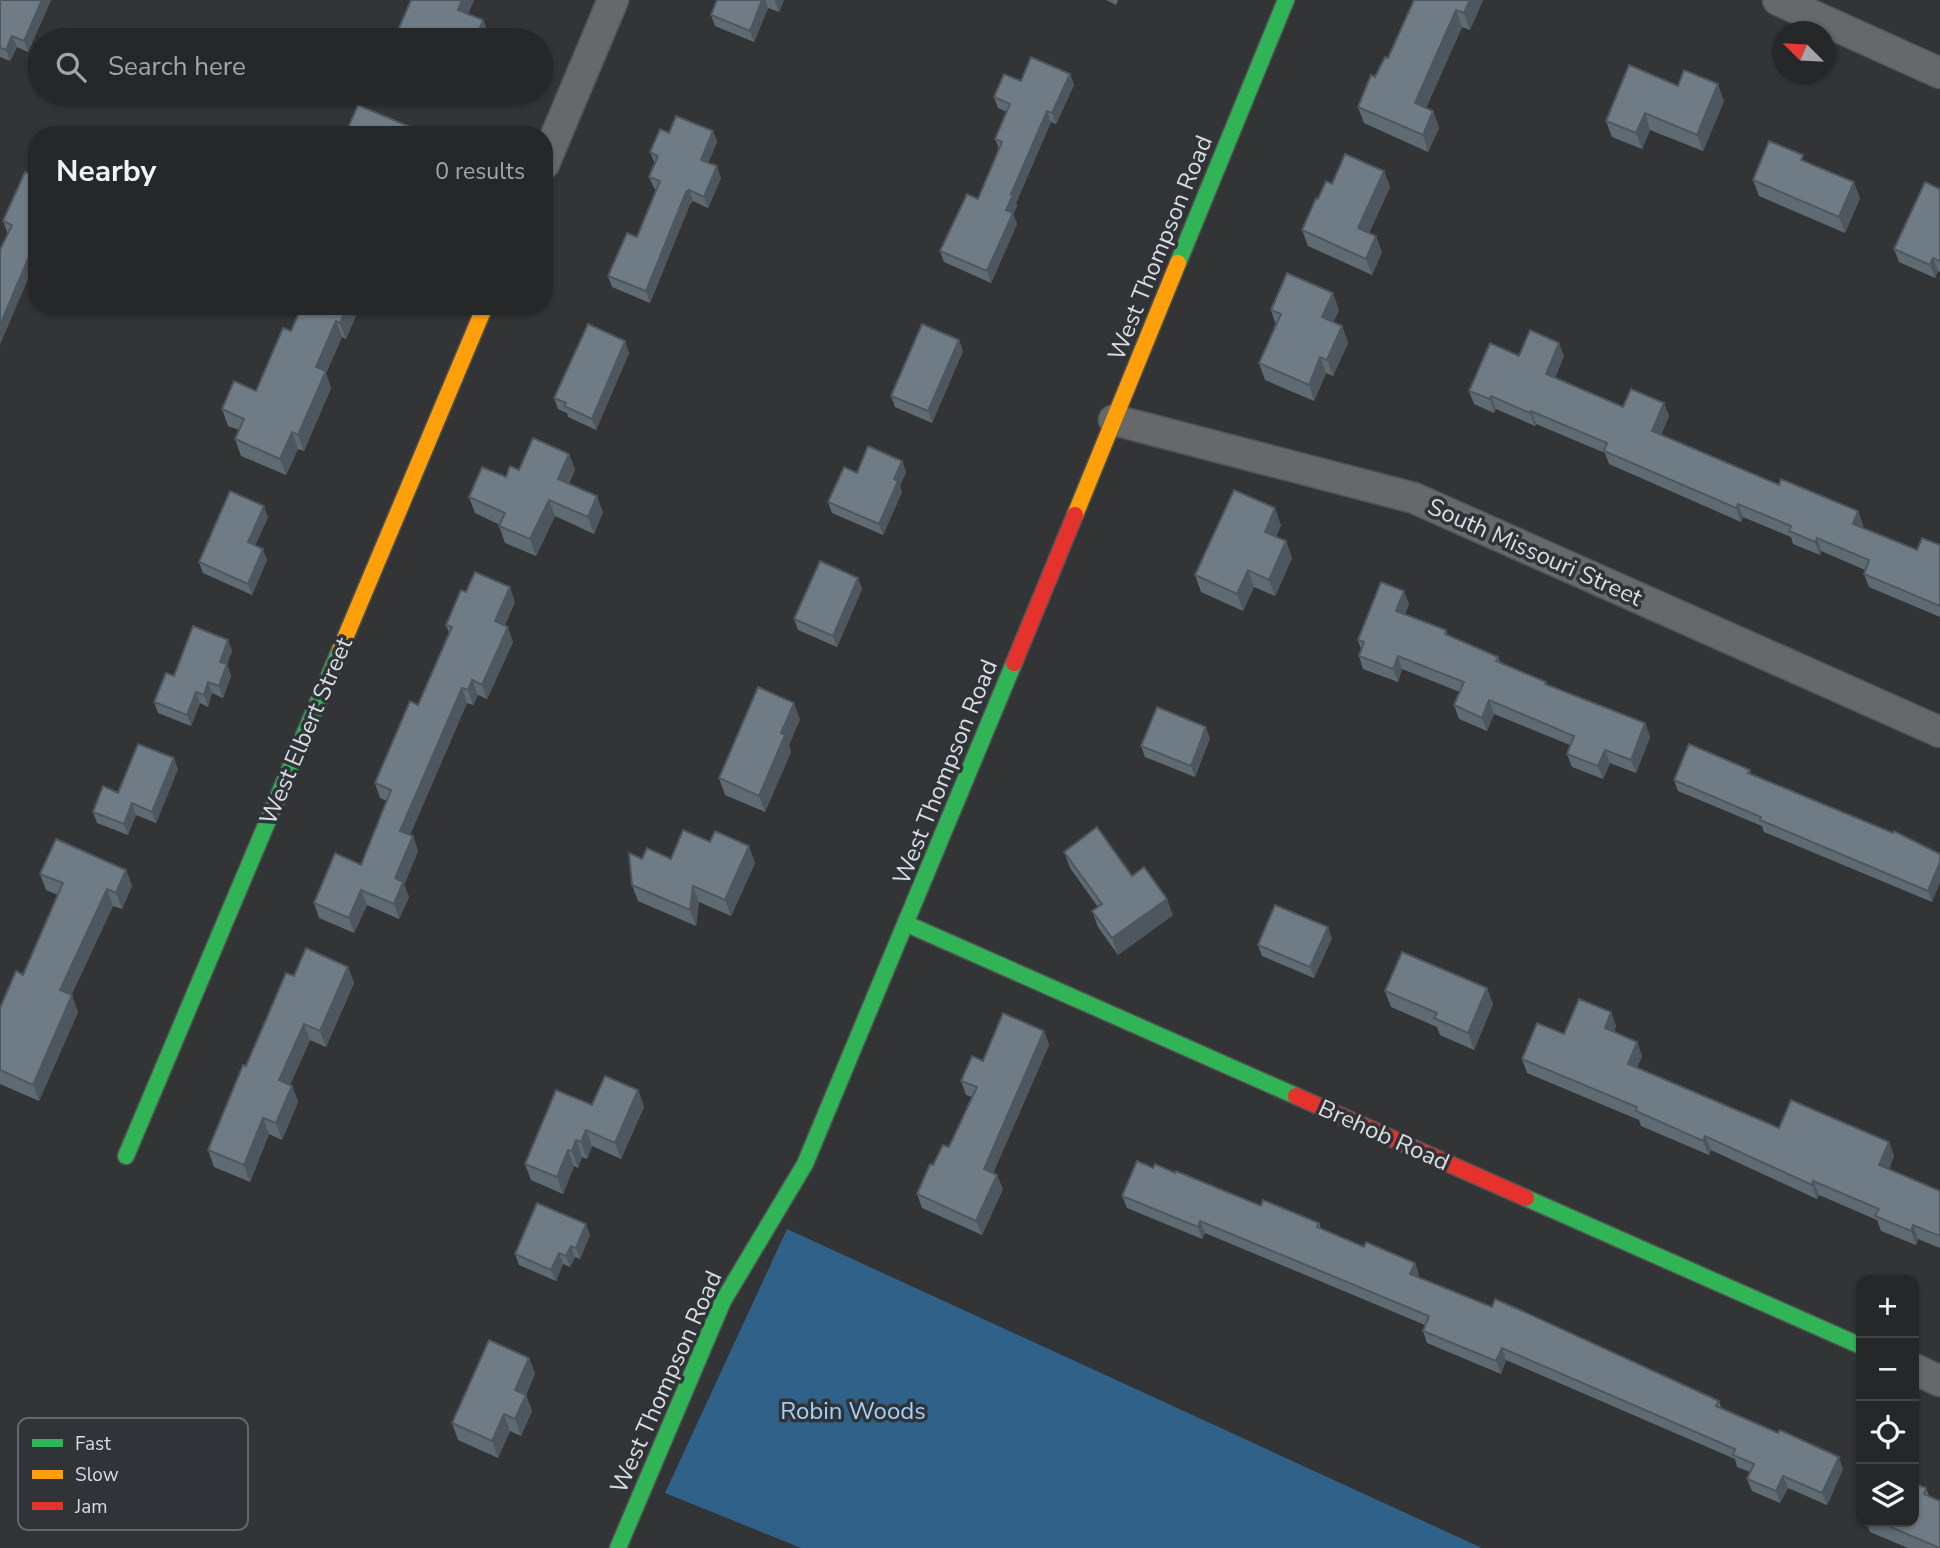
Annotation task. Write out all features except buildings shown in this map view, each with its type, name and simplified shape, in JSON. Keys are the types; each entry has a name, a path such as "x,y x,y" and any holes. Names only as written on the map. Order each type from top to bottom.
{"street":[{"path":"553,143 613,0"},
{"name":"West Thompson Road","path":"618,1548 723,1301 805,1164 1286,0"},
{"path":"1777,0 1940,73"},
{"name":"West Elbert Street","path":"126,1156 481,315"},
{"name":"South Missouri Street","path":"1114,420 1414,498 1940,732"},
{"name":"Brehob Road","path":"906,924 1856,1344"},
{"path":"1919,1371 1940,1381"}],"green space":[{"name":"Robin Woods","path":"787,1229 1482,1548 801,1548 665,1493"}],"traffic: fast":[{"path":"1178,263 1286,0"},
{"path":"126,1156 340,650"},
{"path":"618,1548 723,1301 805,1164 1014,663"},
{"path":"907,924 1296,1096"},
{"path":"1526,1198 1856,1344"}],"traffic: slow":[{"path":"1075,515 1178,263"},
{"path":"340,650 481,315"}],"traffic: jam":[{"path":"1014,663 1075,515"},
{"path":"1296,1096 1526,1198"}]}
